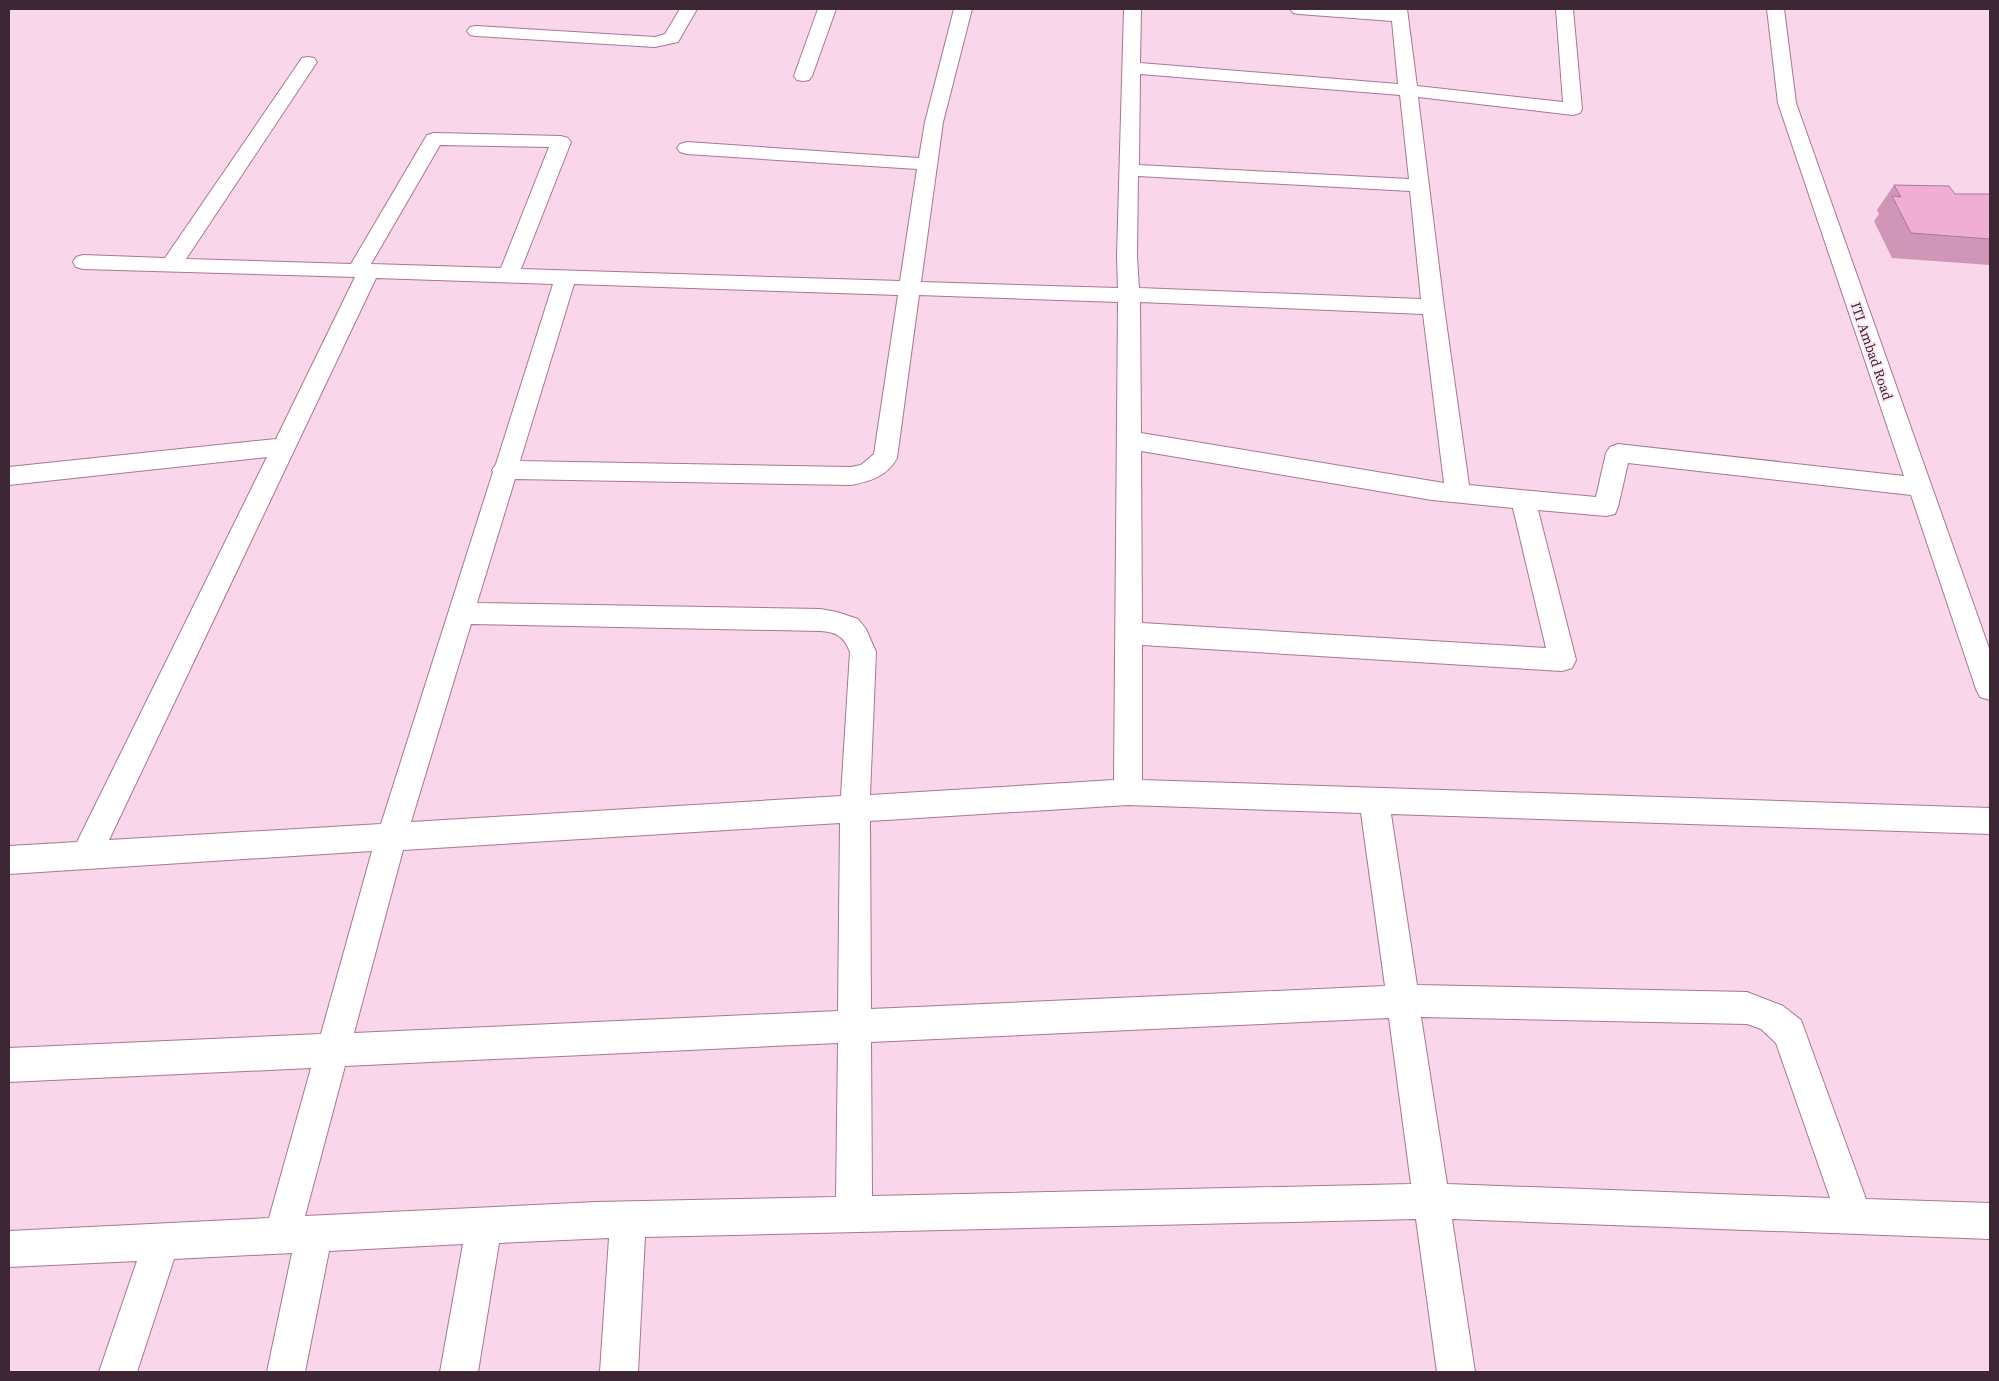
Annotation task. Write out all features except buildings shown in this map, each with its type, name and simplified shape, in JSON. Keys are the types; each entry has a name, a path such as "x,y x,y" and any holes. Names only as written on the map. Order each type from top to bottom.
{"street":[{"path":"476,31 655,42 672,38 688,9"},
{"path":"803,76 827,9"},
{"path":"504,470 851,476 868,473 885,458 888,449 908,288 934,122 963,9"},
{"path":"1128,792 1129,295 1127,256 1132,9"},
{"path":"1299,9 1400,12 1433,307 1458,493"},
{"path":"1131,68 1408,90 1573,109 1565,9"},
{"name":"ITI Ambad Road","path":"1776,9 1787,102 1990,689"},
{"path":"171,265 308,62"},
{"path":"86,856 284,447 363,271 434,138 561,142 508,276"},
{"path":"687,148 927,164"},
{"path":"1129,170 1419,186"},
{"path":"83,262 1129,295 1433,307"},
{"path":"286,1372 298,1235 333,1050 391,838 504,470 566,277"},
{"path":"1129,440 1432,491 1606,506 1618,453 1919,486"},
{"path":"12,481 284,447"},
{"path":"1128,633 1562,660 1523,499"},
{"path":"461,613 820,620 836,621 848,627 858,636 863,652 855,809 854,1214"},
{"path":"9,860 1128,792 1990,821"},
{"path":"1374,800 1456,1372"},
{"path":"9,1065 1404,1001 1748,1008 1772,1017 1789,1032 1855,1217"},
{"path":"9,1249 628,1220 1432,1201 1990,1221"},
{"path":"619,1372 628,1220"},
{"path":"459,1372 484,1226"},
{"path":"118,1372 162,1242"}]}
